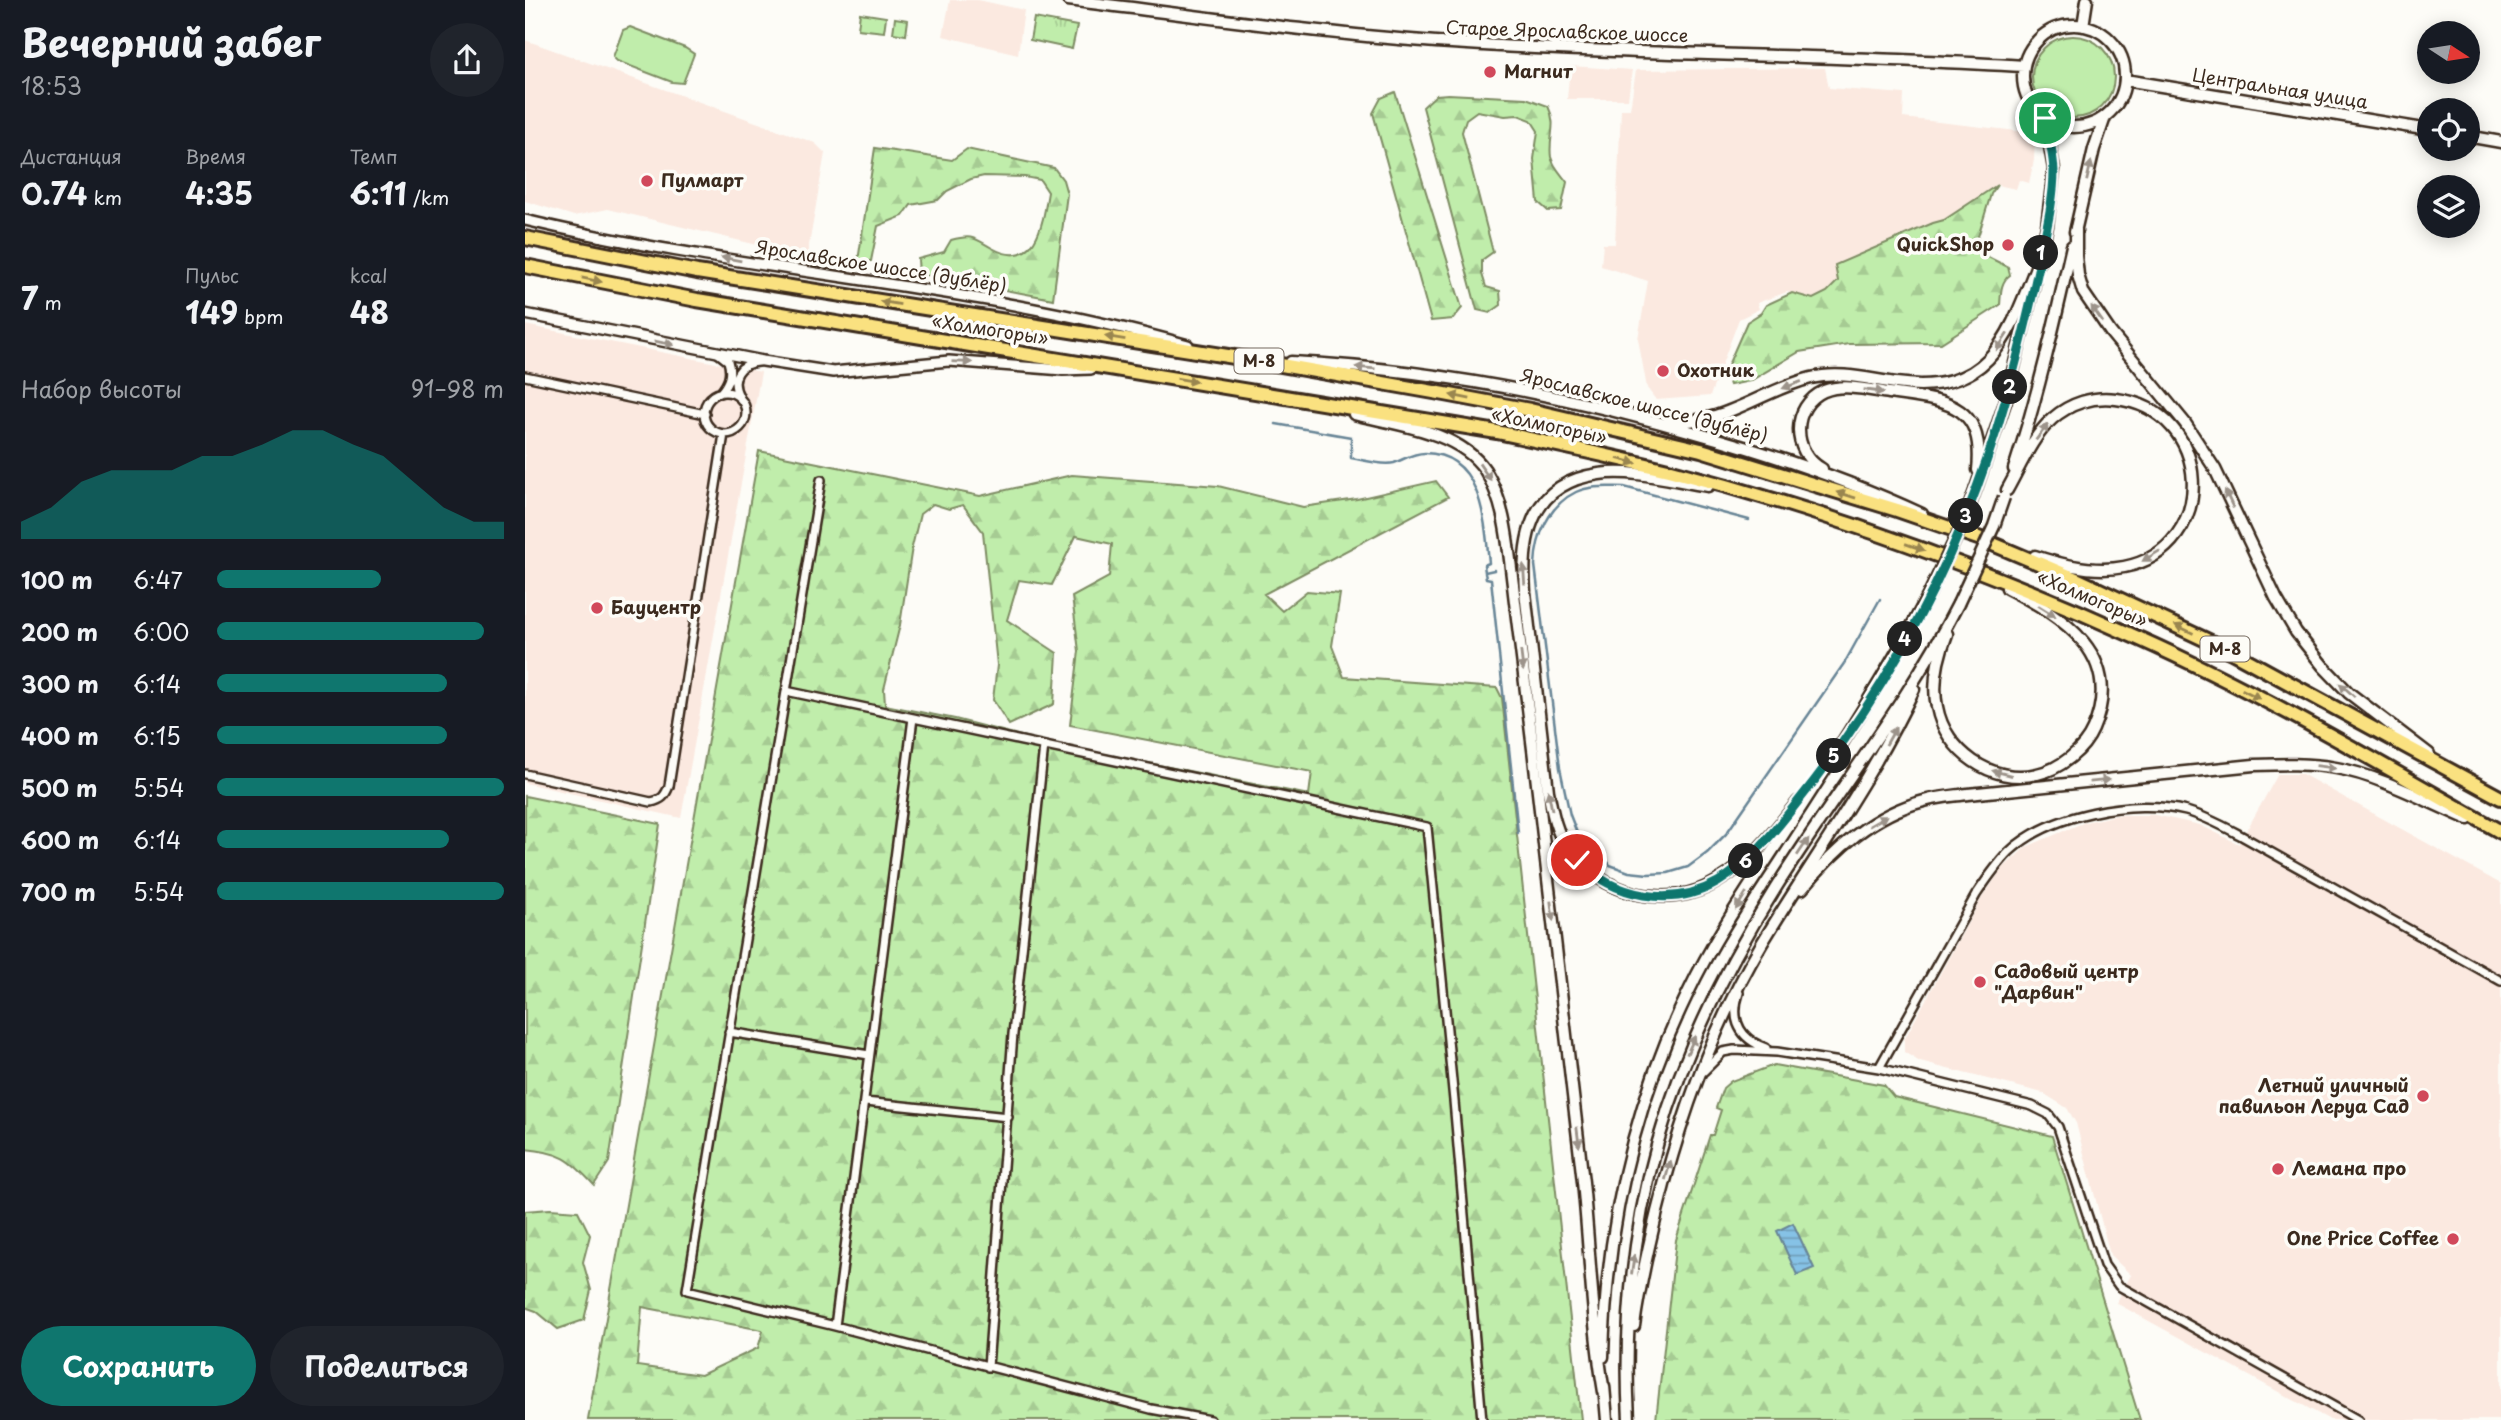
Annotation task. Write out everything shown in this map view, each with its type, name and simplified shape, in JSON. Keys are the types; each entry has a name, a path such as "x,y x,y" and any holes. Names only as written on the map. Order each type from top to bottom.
{"highway":[{"name":"«Холмогоры»","path":"525,238 697,272 1253,360 1530,410 1701,450 1897,510 1976,538 2076,579 2232,652 2501,798"},
{"name":"«Холмогоры»","path":"525,266 697,300 1535,440 1742,491 1812,512 1966,566 2044,597 2192,664 2311,724 2501,832"}],"main road":[{"name":"Старое Ярославское шоссе","path":"1068,0 1292,28 1437,42 2024,66"},
{"path":"2083,26 2087,0"},
{"path":"1966,566 2020,594 2058,618 2078,635 2093,653 2101,672 2102,703 2091,734 2077,752 2059,765 2037,774 2014,776 1993,772 1973,762 1959,750 1945,732 1937,708 1935,685 1941,650 1957,607 1994,526 2033,409 2094,149 2105,117 2118,101 2125,80 2119,51 2109,39 2097,31 2083,26 2063,26 2045,34 2031,48 2024,66 2024,86 2031,104 2045,118 2059,125 2075,128 2091,125 2105,117"},
{"name":"Центральная улица","path":"2125,80 2417,128"},
{"path":"1604,1392 1607,1289 1612,1248 1626,1166 1642,1108 1663,1049 1688,993 1717,939 1900,649 1963,523 2006,400 2040,257 2054,169 2045,118"},
{"path":"2480,138 2501,142"},
{"path":"2076,227 2077,265 2083,292 2111,333 2185,423 2215,470 2276,598 2296,632 2349,693 2459,777"},
{"path":"1644,418 1693,422 1710,419 1793,383 1831,375 1899,384 1930,384 1954,380 1990,359 2003,343 2040,257"},
{"name":"Ярославское шоссе (дублёр)","path":"1253,360 1434,374 1551,396 1644,418 1772,455 1876,492 1976,538 2075,567 2123,568 2159,552 2174,539 2186,518 2193,497 2194,473 2188,452 2177,432 2161,416 2129,401 2099,398 2067,408 2052,419 2034,442 2005,494"},
{"path":"1837,478 1815,466 1807,457 1801,447 1799,424 1808,403 1817,395 1837,387 1855,388 1933,399 1950,404 1963,412 1974,426 1978,437 1976,488"},
{"path":"1296,398 1452,442 1469,453 1483,467 1501,504 1528,705 1607,1420"},
{"path":"1742,491 1601,473 1579,478 1560,488 1546,500 1533,518 1526,538 1525,592 1548,791 1555,821 1565,844 1592,875 1613,887 1635,894 1655,897 1680,896 1705,888 1740,866 1771,836 1831,761"},
{"path":"1629,1420 1627,1334 1639,1223 1665,1115 1685,1060 1709,1003 1734,956 1957,607"},
{"path":"1628,1381 1636,1307 1649,1243 1669,1162 1696,1080 1743,979 1893,734 1933,648"},
{"path":"1778,919 1825,861 1854,835 1888,815 1924,801 1968,794 2254,765 2301,763 2338,768 2370,778 2501,832"}],"street":[{"name":"Ярославское шоссе (дублёр)","path":"525,220 751,262 1053,312 1145,332 1230,356"},
{"path":"525,314 763,361 833,372 949,362 1063,370 1120,369"},
{"path":"716,352 724,357 730,367 728,382 720,393 709,401 705,414 711,428 724,434 739,429 745,421 745,405 734,383 737,373 746,364 763,361"},
{"path":"525,376 705,414"},
{"path":"720,393 729,392 739,397"},
{"path":"525,774 651,802 659,801 665,796 671,773 724,434"},
{"path":"821,481 687,1290 1151,1409 1210,1420"},
{"path":"786,691 1427,827 1482,1420"},
{"path":"835,1326 913,718"},
{"path":"988,1367 1013,1034 1044,746"},
{"path":"1879,1068 1976,895 2010,851 2033,835 2063,821 2125,807 2185,811 2206,818 2245,837 2501,981"},
{"path":"1743,979 1735,1009 1736,1023 1742,1034 1754,1044 1777,1052"},
{"path":"729,1032 869,1055"},
{"path":"1696,1080 1714,1058 1723,1052 1777,1052 1879,1068 2032,1106 2048,1114 2058,1127 2104,1265 2119,1286 2358,1420"},
{"path":"865,1102 1008,1116"}],"shaded area":[{"path":"950,0 978,0 1024,10 1018,54 943,36"},
{"path":"525,40 815,143 825,153 807,257 608,209 574,216 525,201"},
{"path":"1570,66 1632,70 1628,99 1567,99"},
{"path":"1825,68 1829,88 1904,94 1903,118 2035,133 2034,160 2029,183 2019,180 2016,189 1997,185 1944,220 1835,265 1838,281 1827,292 1813,299 1787,292 1757,303 1759,309 1739,319 1710,396 1656,400 1647,388 1638,339 1648,281 1601,266 1603,244 1615,244 1621,109 1630,109 1636,70"},
{"path":"525,325 761,372 681,818 525,783"},
{"path":"2278,774 2302,774 2501,884 2501,1420 2330,1420 2116,1303 2131,1275 2110,1255 2076,1123 2067,1108 2043,1093 1920,1062 1904,1052 1904,1040 1981,899 2002,869 2026,847 2085,822 2118,815 2155,815 2200,825 2239,844"}],"green space":[{"path":"860,13 886,17 884,32 858,29"},
{"path":"895,18 908,20 906,35 893,33"},
{"path":"1034,18 1077,26 1072,49 1030,40"},
{"path":"630,27 694,54 683,83 672,82 617,61 613,57 623,30"},
{"path":"2073,36 2089,39 2102,48 2111,61 2114,77 2111,93 2102,106 2089,115 2073,118 2057,115 2044,106 2035,93 2032,77 2035,61 2044,48 2057,39"},
{"path":"1395,92 1462,308 1453,319 1431,321 1373,113 1381,98"},
{"path":"1436,95 1526,98 1548,106 1553,126 1551,157 1567,182 1561,210 1548,211 1538,202 1534,159 1538,131 1531,120 1518,115 1505,116 1477,111 1466,119 1462,132 1493,252 1482,260 1482,274 1486,287 1500,291 1501,305 1490,313 1477,310 1423,107"},
{"path":"875,148 952,160 967,149 1054,168 1063,180 1067,194 1053,299 919,274 918,259 944,252 951,240 958,238 973,238 1007,254 1019,254 1028,249 1040,230 1048,192 1040,180 1025,177 984,176 971,179 947,191 938,200 911,205 903,216 878,226 871,261 858,261"},
{"path":"1997,185 1991,194 1974,250 2008,267 2010,275 2003,285 2000,305 1941,343 1849,344 1799,352 1750,381 1730,385 1725,372 1747,322 1761,313 1766,305 1792,293 1813,299 1827,292 1838,281 1835,265 1944,220"},
{"path":"759,451 980,496 1072,475 1218,486 1303,507 1357,499 1436,481 1448,497 1264,594 1282,611 1307,591 1340,594 1332,646 1344,677 1497,688 1502,698 1581,1420 588,1420","holes":["933,504 949,509 963,505 983,532 997,665 993,700 1009,725 1054,704 1057,653 1007,620 1019,580 1052,585 1076,536 1112,544 1109,577 1072,597 1079,651 1070,725 1312,772 1309,795 1049,743 955,719 885,705 884,689 900,625 912,547 920,514","642,1307 762,1330 763,1331 758,1348 701,1375 637,1366"]},
{"path":"525,796 660,824 609,1162 594,1185 564,1158 548,1152 525,1149"},
{"path":"1774,1065 1884,1085 1894,1097 2052,1136 2140,1420 1656,1420 1676,1240 1710,1135 1713,1135 1721,1110 1716,1108 1723,1088 1731,1081"},
{"path":"525,1211 578,1211 590,1235 583,1262 591,1290 584,1320 558,1329 536,1311 525,1307"}],"water":[{"path":"1793,1223 1814,1268 1797,1275 1777,1231"}],"waterway":[{"path":"1276,424 1351,437 1351,458 1389,464 1425,453 1444,456 1458,465 1469,477 1482,510 1489,563 1484,565 1485,572"},
{"path":"1749,520 1624,487 1600,487 1576,492 1558,505 1541,533 1535,565 1560,768 1570,815 1579,838 1599,850 1610,865 1629,872 1668,873 1688,867 1707,853 1726,834 1845,662 1880,599"},
{"path":"1485,572 1494,570"},
{"path":"1485,573 1486,578 1491,579 1518,833"}],"place":[{"name":"Магнит","path":"1490,72"},
{"name":"Пулмарт","path":"647,181"},
{"name":"QuickShop","path":"2008,245"},
{"name":"Охотник","path":"1663,371"},
{"name":"Бауцентр","path":"597,608"},
{"name":"Садовый центр \"Дарвин\"","path":"1980,982"},
{"name":"Летний уличный павильон Леруа Сад","path":"2423,1096"},
{"name":"Лемана про","path":"2278,1169"},
{"name":"One Price Coffee","path":"2453,1239"}],"route":[{"path":"1577,860 1592,875 1613,887 1635,894 1655,897 1680,896 1705,888 1740,866 1771,836 1831,761 1900,649 1948,557 1976,488 2006,400 2024,332 2053,185 2054,169 2045,118"}]}
